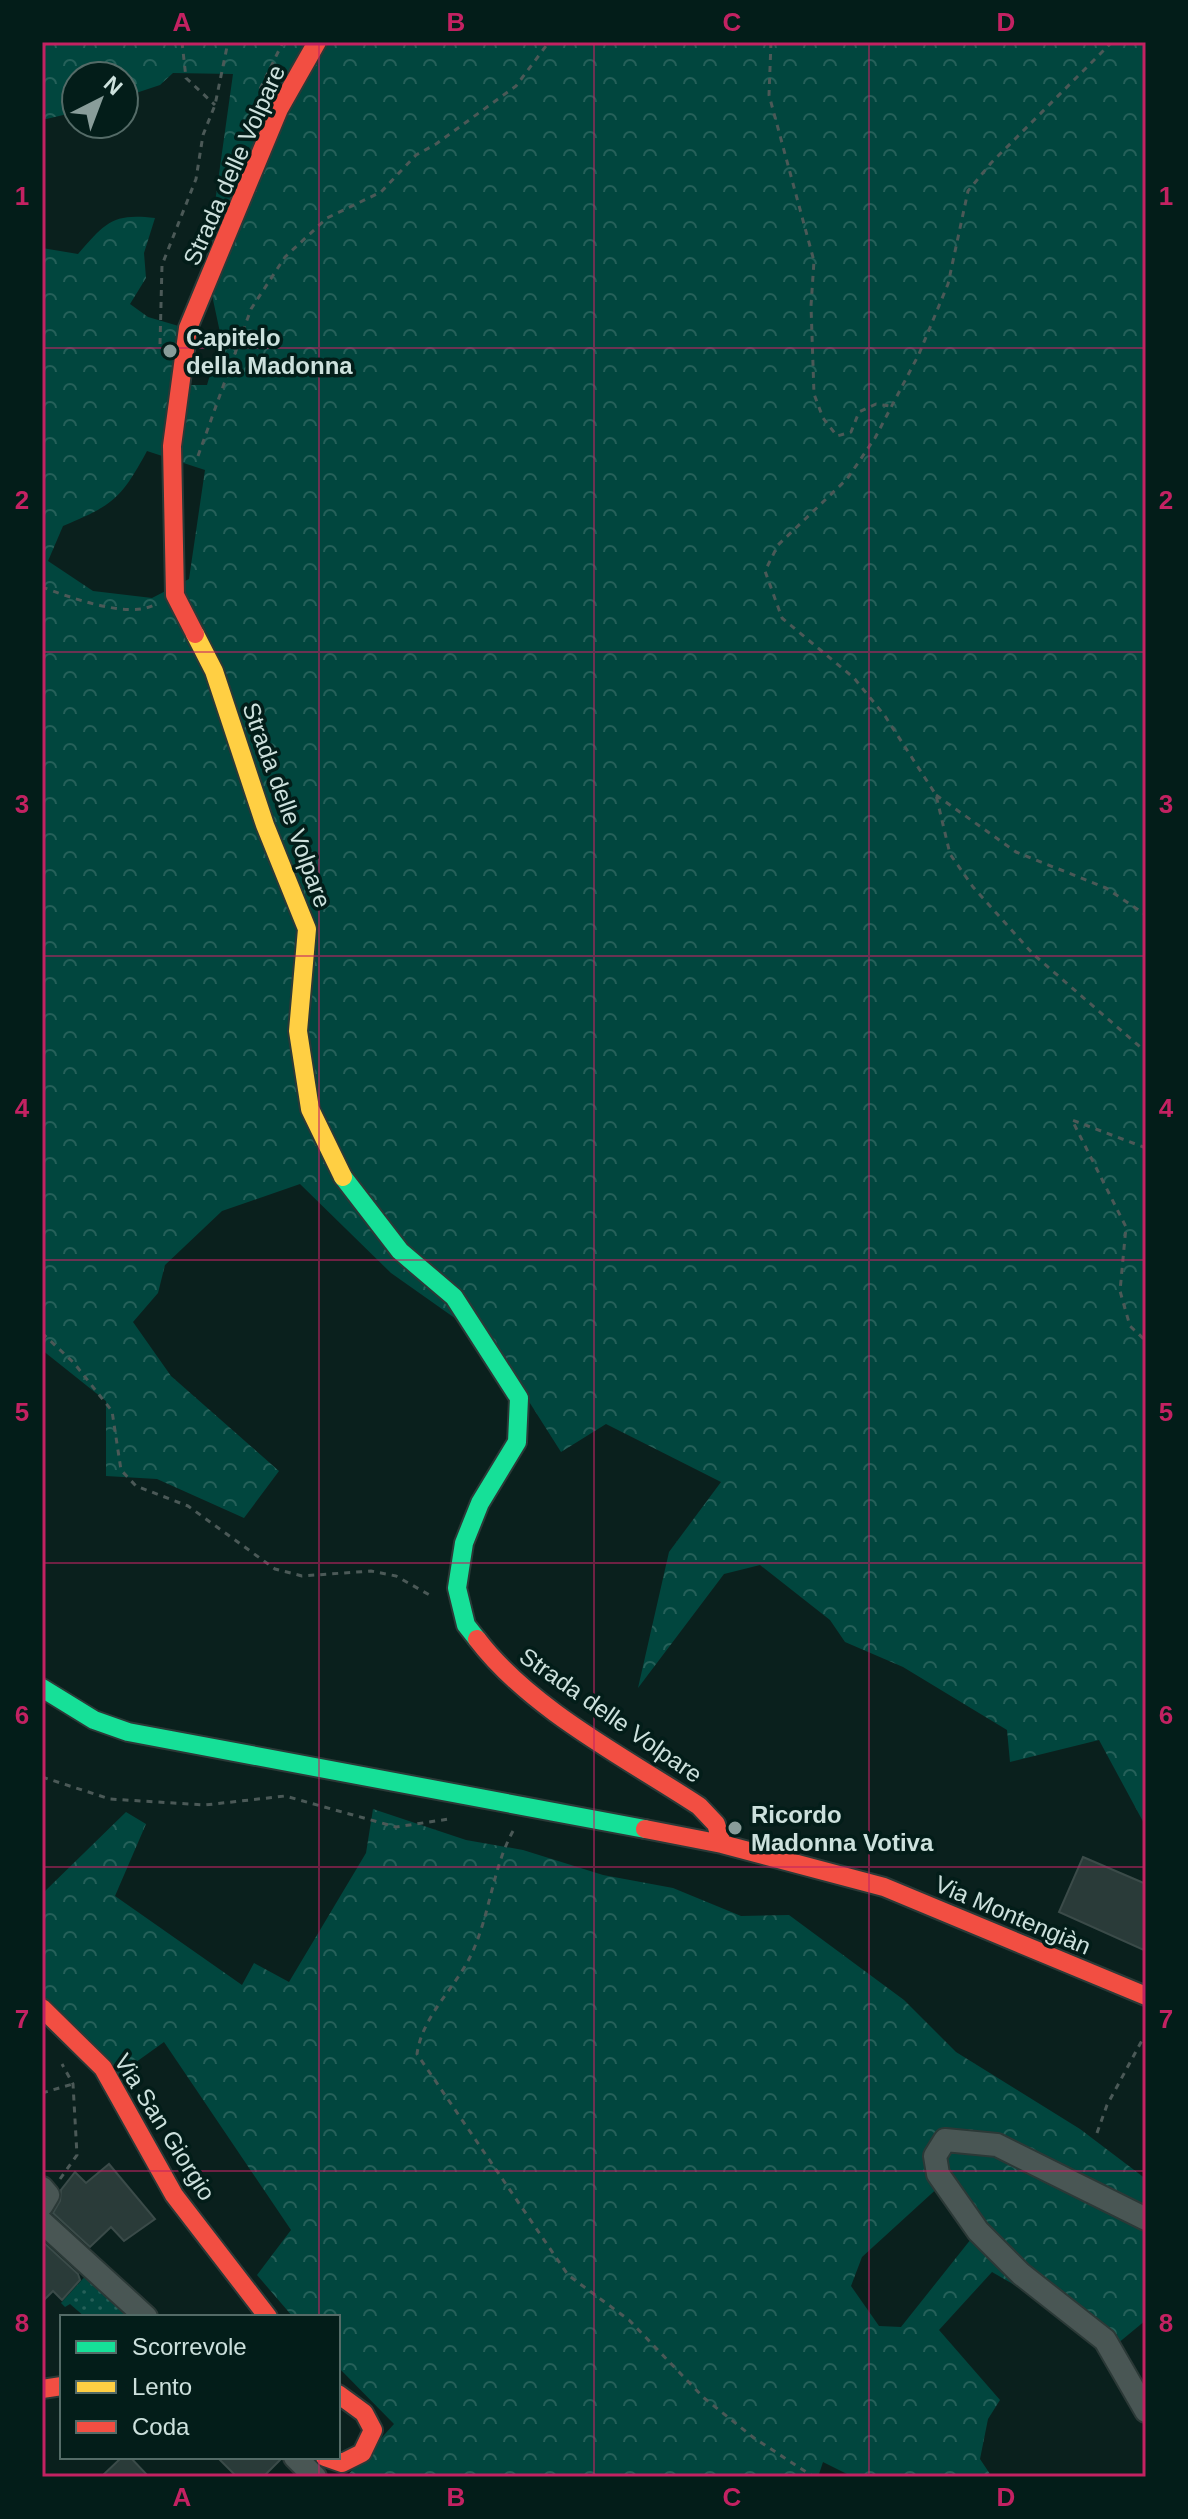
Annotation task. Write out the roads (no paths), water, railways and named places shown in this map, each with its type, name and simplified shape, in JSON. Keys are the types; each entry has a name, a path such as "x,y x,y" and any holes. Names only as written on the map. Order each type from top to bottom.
{"street":[{"name":"Strada delle Volpare","path":"317,42 279,109 188,328 172,446 175,595 214,671 265,825 307,929 298,1031 310,1109 339,1172 400,1251 454,1297 519,1398 517,1442 480,1503 464,1543 457,1588 466,1625 495,1663 545,1704 699,1806 716,1824 722,1844"},
{"name":"Via Montengiàn","path":"42,1688 94,1720 128,1732 722,1844 884,1887 1146,1996"},
{"name":"Via San Giorgio","path":"42,2008 103,2068 174,2195 266,2315"},
{"path":"1146,2219 997,2145 945,2140 935,2156 938,2174 978,2231 1021,2274 1105,2340 1146,2411"},
{"path":"42,2222 144,2315"},
{"path":"327,2459 331,2462 351,2462 367,2450 373,2430 364,2413 340,2395"},
{"path":"297,2459 315,2477"}],"place":[{"name":"Capitelo della Madonna","path":"170,351"},
{"name":"Ricordo Madonna Votiva","path":"735,1828"}]}
